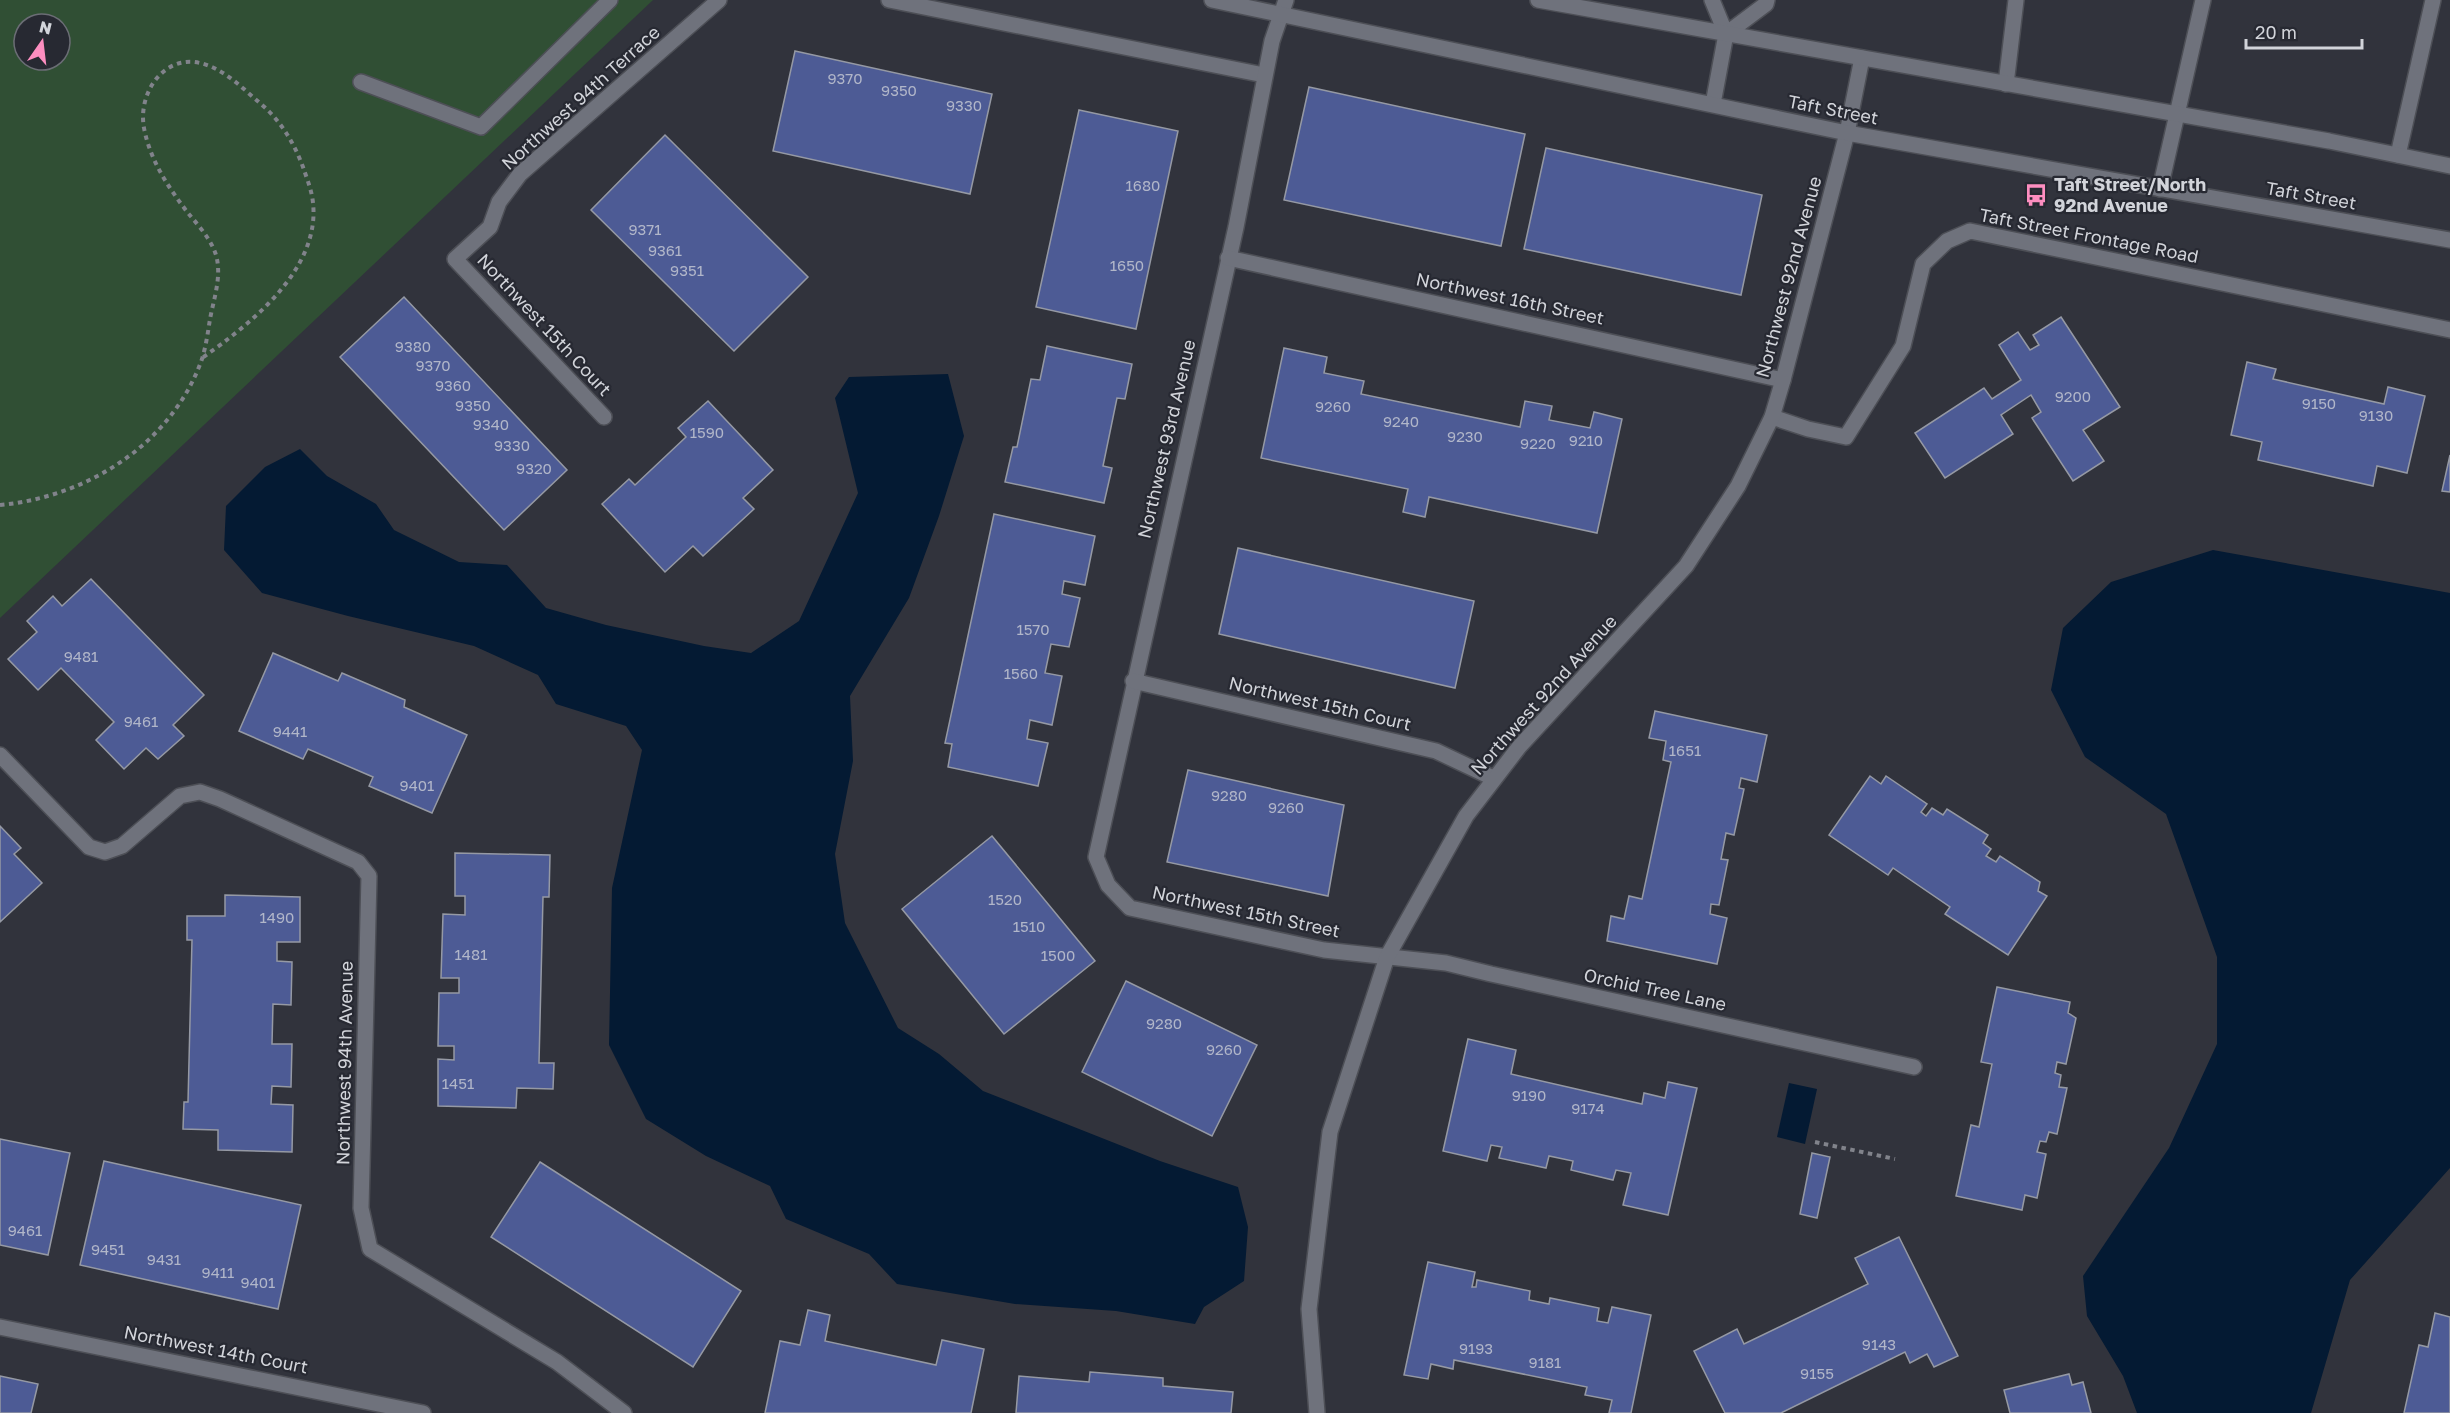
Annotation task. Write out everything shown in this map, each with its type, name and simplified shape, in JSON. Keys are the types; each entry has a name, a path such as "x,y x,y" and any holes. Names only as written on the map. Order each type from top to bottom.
{"street":[{"path":"361,82 481,127 610,0"},
{"name":"Northwest 94th Terrace","path":"455,259 490,227 499,202 520,174 719,0"},
{"path":"889,0 1264,75"},
{"name":"Taft Street","path":"1212,0 1284,7 1846,133 2450,240"},
{"path":"1538,0 2176,114 2450,166"},
{"path":"1712,0 1726,34 1713,104"},
{"path":"1726,34 1766,4 1767,0"},
{"path":"2006,84 2016,0"},
{"path":"2160,189 2203,0"},
{"path":"2398,155 2433,0"},
{"name":"Northwest 93rd Avenue","path":"1108,885 1096,857 1228,258 1264,75 1272,41 1284,7"},
{"name":"Northwest 92nd Avenue","path":"1317,1413 1309,1309 1330,1132 1387,957 1466,816 1493,778 1518,747 1686,566 1738,486 1772,417 1783,380 1846,133 1862,58"},
{"name":"Taft Street Frontage Road","path":"1772,417 1808,429 1846,437 1903,346 1923,264 1947,241 1970,231 2450,330"},
{"name":"Northwest 16th Street","path":"1228,258 1783,380"},
{"name":"Northwest 15th Court","path":"455,259 604,417"},
{"name":"Northwest 15th Court","path":"1133,681 1436,751 1493,778"},
{"name":"Northwest 94th Avenue","path":"0,755 89,847 105,852 122,846 180,796 200,792 358,862 369,876 361,1208 370,1249 557,1362 624,1413"},
{"name":"Northwest 15th Street","path":"1108,885 1130,908 1324,950 1387,957"},
{"name":"Orchid Tree Lane","path":"1387,957 1446,963 1914,1067"},
{"name":"Northwest 14th Court","path":"0,1327 423,1413"}],"path":[{"path":"0,506 49,496 83,485 131,457 173,411 188,388 202,358 217,289 218,268 215,252 158,168 148,146 143,124 148,93 155,79 164,69 179,62 196,63 214,68 265,107 284,129 298,153 312,197 310,233 306,252 294,271 275,298 254,319 202,358"},
{"path":"1815,1142 1894,1159"}],"green space":[{"path":"0,0 653,0 0,618"}],"water":[{"path":"948,374 964,436 939,516 909,598 850,696 853,761 835,854 845,923 898,1028 939,1054 983,1091 1160,1161 1238,1187 1248,1227 1244,1281 1204,1307 1195,1324 1116,1311 1015,1304 897,1284 869,1254 786,1219 770,1186 706,1156 646,1119 609,1045 612,888 642,750 626,726 556,704 538,675 474,646 262,593 224,550 226,506 265,467 300,449 327,476 376,504 394,530 459,562 507,565 546,608 606,625 704,646 751,653 799,621 858,493 835,398 849,377"},
{"path":"2213,550 2450,593 2450,1168 2350,1280 2311,1413 2137,1413 2123,1376 2087,1316 2083,1276 2169,1148 2217,1044 2217,957 2166,814 2085,757 2051,690 2063,628 2111,582"},
{"path":"1789,1083 1817,1089 1805,1144 1777,1137"}],"building":[{"path":"795,51 992,94 970,194 773,151"},
{"path":"1309,87 1525,134 1501,246 1284,200"},
{"path":"1079,110 1178,131 1136,329 1036,307"},
{"path":"665,135 808,277 734,351 591,210"},
{"path":"1546,148 1762,195 1741,295 1524,249"},
{"path":"404,297 567,470 504,530 340,357"},
{"path":"2061,317 2120,407 2083,430 2104,461 2073,481 2032,418 2041,412 2031,395 2001,415 2013,434 1945,478 1915,433 1984,388 1992,399 2021,380 1999,345 2018,332 2030,350 2039,345 2033,335"},
{"path":"1047,346 1132,364 1125,399 1117,398 1103,466 1112,468 1104,503 1005,482 1013,447 1017,447 1031,379 1040,380"},
{"path":"1284,348 1327,357 1324,373 1364,381 1361,394 1520,427 1525,401 1552,406 1549,420 1590,428 1594,412 1622,419 1597,533 1429,497 1425,517 1403,512 1408,489 1261,458"},
{"path":"2247,362 2276,369 2273,379 2384,404 2388,387 2425,396 2407,473 2377,466 2373,486 2258,460 2262,442 2231,435"},
{"path":"708,401 773,470 743,498 754,509 703,556 693,546 665,572 602,504 629,479 635,485 686,437 678,428"},
{"path":"2450,455 2450,492 2442,491"},
{"path":"994,514 1095,536 1085,585 1064,581 1062,594 1080,598 1069,647 1051,644 1045,673 1062,676 1052,725 1030,720 1027,739 1048,743 1038,786 948,767 952,744 945,743"},
{"path":"1238,548 1474,601 1455,688 1219,634"},
{"path":"91,579 204,695 173,725 184,736 158,759 146,748 124,769 96,740 114,722 61,668 38,690 8,659 37,632 27,621 53,596 62,606"},
{"path":"273,653 338,681 342,673 405,700 404,707 467,735 432,813 369,786 373,777 308,749 303,759 239,731"},
{"path":"1655,711 1767,735 1757,782 1741,778 1739,788 1744,789 1734,835 1726,833 1721,859 1728,860 1719,905 1711,904 1710,914 1727,918 1717,964 1607,941 1611,916 1624,919 1629,896 1642,899 1671,762 1663,760 1666,741 1649,738"},
{"path":"1188,770 1344,805 1328,896 1167,862"},
{"path":"1870,776 1881,784 1886,776 1927,804 1921,812 1926,816 1932,808 1943,815 1947,809 1988,835 1983,843 1991,849 1986,856 1996,862 2000,856 2040,882 2038,891 2047,896 2008,955 1945,914 1950,907 1893,868 1888,875 1829,835"},
{"path":"0,826 21,848 14,854 42,883 0,922"},
{"path":"992,836 1095,961 1004,1034 902,909"},
{"path":"455,853 550,855 549,897 543,897 539,1063 554,1063 553,1089 517,1088 516,1108 438,1106 438,1059 454,1060 454,1046 438,1046 439,993 459,993 459,978 441,978 443,914 465,915 465,896 455,896"},
{"path":"225,895 300,897 300,942 277,942 277,961 292,962 291,1005 273,1004 272,1044 292,1044 291,1087 272,1086 271,1104 293,1105 292,1152 218,1150 218,1130 183,1129 184,1102 188,1102 192,940 187,940 187,916 225,916"},
{"path":"1126,981 1257,1045 1212,1136 1082,1072"},
{"path":"1997,987 2070,1002 2068,1013 2076,1018 2066,1064 2057,1062 2055,1073 2061,1075 2059,1087 2067,1088 2057,1134 2049,1132 2046,1142 2040,1141 2037,1152 2046,1154 2037,1198 2025,1195 2022,1210 1956,1196 1971,1125 1979,1127 1992,1064 1981,1062"},
{"path":"1468,1039 1516,1050 1511,1074 1642,1104 1644,1093 1665,1098 1668,1082 1697,1088 1668,1215 1623,1205 1631,1173 1616,1170 1613,1180 1571,1170 1573,1161 1549,1156 1546,1168 1499,1158 1502,1147 1491,1145 1487,1161 1443,1151"},
{"path":"0,1139 70,1153 48,1255 0,1245"},
{"path":"1812,1153 1830,1157 1817,1218 1800,1214"},
{"path":"104,1161 301,1205 278,1309 80,1265"},
{"path":"540,1162 741,1291 693,1367 491,1237"},
{"path":"1899,1237 1958,1356 1934,1367 1927,1354 1910,1363 1905,1352 1781,1413 1725,1413 1694,1351 1737,1329 1744,1344 1868,1284 1855,1258"},
{"path":"1428,1262 1475,1272 1472,1287 1476,1287 1477,1280 1530,1291 1529,1300 1549,1304 1550,1298 1599,1308 1597,1321 1608,1323 1612,1307 1651,1315 1631,1413 1609,1413 1612,1400 1585,1395 1587,1387 1454,1360 1453,1369 1431,1364 1428,1379 1404,1375"},
{"path":"808,1310 830,1315 825,1341 936,1365 942,1340 984,1349 971,1413 765,1413 780,1341 800,1345"},
{"path":"2435,1313 2450,1317 2450,1413 2404,1413 2419,1345 2428,1347"},
{"path":"1090,1372 1163,1378 1163,1386 1233,1392 1231,1413 1016,1413 1019,1376 1089,1382"},
{"path":"2069,1374 2072,1385 2083,1382 2091,1413 2010,1413 2004,1390"},
{"path":"0,1376 38,1384 31,1413 0,1413"}],"place":[{"name":"Taft Street/North 92nd Avenue","path":"2036,195"}]}
